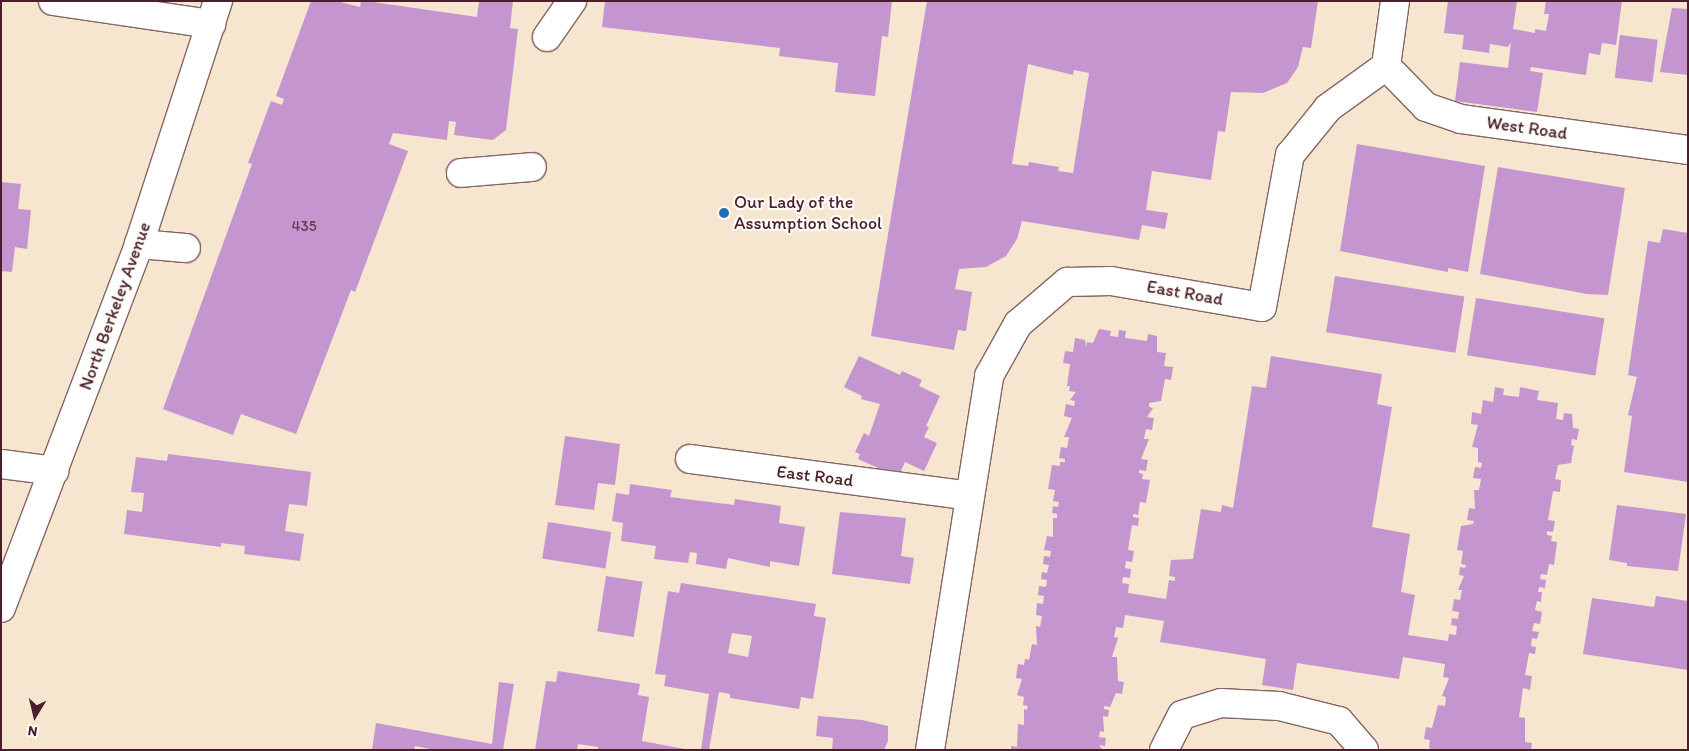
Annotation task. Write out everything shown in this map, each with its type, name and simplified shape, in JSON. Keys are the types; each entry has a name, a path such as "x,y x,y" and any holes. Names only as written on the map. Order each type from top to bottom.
{"street":[{"path":"53,1 214,13"},
{"path":"547,37 572,1"},
{"path":"1386,66 1395,1"},
{"name":"North Berkeley Avenue","path":"1,608 55,471 139,244 214,13"},
{"name":"West Road","path":"1386,66 1426,107 1460,119 1688,150"},
{"name":"East Road","path":"930,750 989,376 1018,324 1066,282 1111,281 1262,307 1290,155 1328,108 1386,66"},
{"path":"461,173 532,167"},
{"path":"139,244 186,248"},
{"name":"East Road","path":"690,459 970,496"},
{"path":"1,464 55,471"},
{"path":"1164,750 1182,715 1221,703 1279,706 1339,721 1364,750"}],"building":[{"path":"311,1 337,1 360,7 361,1 366,1 477,17 479,1 513,1 510,28 518,29 506,130 493,140 454,135 456,122 449,121 447,140 393,133 389,144 408,151 355,292 351,290 296,434 241,414 233,435 163,409 252,164 248,163 271,101 282,105 284,99 276,96"},
{"path":"605,1 892,1 888,37 882,36 875,96 835,92 838,63 779,56 780,48 602,27"},
{"path":"927,1 1318,1 1311,48 1303,47 1298,67 1287,83 1263,93 1231,92 1225,132 1218,131 1211,180 1152,171 1146,210 1168,213 1165,229 1142,225 1139,240 1022,221 1017,239 1006,256 986,267 959,269 955,289 972,292 966,331 958,330 954,350 871,336","holes":["1028,64 1073,75 1074,70 1089,73 1073,173 1058,171 1059,167 1029,162 1028,166 1012,164"]},
{"path":"1448,1 1517,1 1513,29 1535,33 1535,29 1546,31 1549,14 1544,14 1546,1 1622,1 1616,45 1602,43 1600,55 1589,53 1586,75 1531,67 1530,71 1543,73 1537,112 1455,101 1460,62 1508,68 1511,42 1508,47 1490,44 1489,53 1462,49 1464,35 1444,33"},
{"path":"1672,8 1688,9 1688,75 1660,72"},
{"path":"1620,35 1658,40 1652,82 1615,78"},
{"path":"1357,144 1485,166 1468,272 1448,268 1448,272 1340,251"},
{"path":"1498,167 1625,188 1608,295 1587,294 1480,274"},
{"path":"1,182 21,184 18,209 31,210 27,249 15,247 12,272 1,271"},
{"path":"1663,229 1688,233 1688,482 1624,472 1632,416 1628,415 1637,377 1628,375 1648,241 1660,243"},
{"path":"1335,276 1464,296 1455,353 1326,332"},
{"path":"1476,298 1604,318 1595,376 1467,355"},
{"path":"1099,329 1111,331 1110,336 1118,337 1119,330 1126,331 1125,338 1147,341 1148,334 1157,336 1157,352 1166,353 1164,366 1173,367 1171,380 1165,379 1161,401 1149,403 1149,407 1153,408 1147,417 1154,418 1152,430 1146,429 1144,439 1149,439 1141,459 1148,460 1146,471 1139,470 1139,473 1143,474 1142,479 1150,480 1146,503 1140,502 1138,515 1133,514 1133,517 1139,518 1138,526 1132,525 1128,550 1134,551 1132,562 1126,561 1125,568 1131,569 1130,578 1123,577 1122,583 1129,584 1128,593 1166,599 1169,580 1175,581 1175,577 1169,576 1171,560 1193,559 1201,509 1221,512 1222,505 1233,508 1252,386 1266,388 1271,356 1382,374 1377,404 1392,407 1372,527 1410,534 1401,592 1415,595 1408,635 1448,641 1449,634 1456,635 1457,626 1451,625 1452,618 1458,619 1459,612 1452,611 1454,599 1460,600 1462,590 1458,590 1464,576 1459,575 1460,567 1465,568 1466,565 1461,564 1463,551 1457,550 1461,526 1473,524 1474,521 1467,520 1469,508 1475,509 1474,490 1479,490 1481,479 1473,478 1475,467 1481,468 1482,463 1478,462 1478,448 1472,447 1478,425 1471,424 1472,412 1481,414 1483,400 1493,402 1495,387 1504,389 1503,395 1519,397 1520,387 1539,391 1537,400 1558,403 1556,419 1563,420 1564,413 1572,414 1573,428 1579,429 1577,440 1572,439 1571,445 1574,446 1571,463 1558,465 1555,479 1561,480 1560,492 1553,491 1548,520 1555,521 1553,532 1547,531 1547,535 1552,536 1551,541 1557,542 1554,565 1549,564 1547,575 1541,574 1540,579 1546,580 1545,588 1539,587 1538,592 1542,592 1541,602 1537,601 1535,610 1542,612 1540,624 1534,623 1532,631 1539,632 1537,639 1532,638 1531,646 1536,647 1535,654 1529,653 1525,675 1532,676 1530,690 1523,688 1519,717 1525,718 1525,742 1532,743 1531,750 1432,750 1429,747 1430,740 1424,739 1426,727 1432,728 1438,705 1445,706 1446,697 1442,696 1449,678 1443,677 1445,664 1403,657 1399,679 1297,663 1293,690 1262,685 1266,659 1160,642 1164,621 1125,615 1123,628 1116,627 1114,637 1118,638 1112,657 1117,657 1118,681 1124,682 1122,694 1116,693 1110,707 1104,706 1104,709 1109,710 1108,717 1103,716 1104,732 1100,731 1099,737 1106,738 1105,746 1099,745 1103,750 1011,750 1011,746 1017,747 1018,724 1024,725 1024,709 1027,710 1028,706 1023,705 1024,697 1017,695 1022,679 1016,678 1018,664 1024,665 1025,659 1029,660 1032,644 1037,645 1036,626 1040,627 1042,616 1036,615 1037,603 1043,604 1044,596 1038,595 1039,586 1046,587 1047,580 1041,579 1042,572 1047,573 1049,565 1043,564 1044,556 1050,557 1051,551 1044,550 1047,536 1053,537 1053,518 1057,518 1057,514 1052,513 1053,506 1058,507 1059,502 1053,501 1055,490 1048,489 1052,465 1060,466 1060,462 1065,462 1065,459 1059,458 1061,447 1067,448 1069,437 1064,437 1072,418 1064,416 1066,404 1074,406 1075,401 1070,400 1076,392 1069,391 1070,386 1067,386 1070,364 1063,363 1065,351 1073,352 1075,338 1085,340 1086,347 1087,342 1093,343"},
{"path":"859,356 900,375 902,371 922,380 919,386 940,396 926,426 929,427 924,437 937,443 924,471 905,462 898,477 858,459 860,454 855,452 864,433 869,436 880,404 861,399 862,396 844,387"},
{"path":"565,436 620,444 615,485 598,483 594,510 555,505"},
{"path":"168,454 311,472 307,506 289,504 285,531 304,534 300,561 244,554 245,546 221,543 221,547 124,534 127,510 142,512 144,493 131,492 136,457 167,461"},
{"path":"630,484 672,490 670,497 734,505 735,499 781,506 779,523 805,527 799,566 770,561 770,567 728,558 726,569 696,564 697,553 690,552 688,563 654,559 656,546 621,541 623,523 612,521 616,493 629,495"},
{"path":"1617,505 1686,514 1678,571 1627,566 1627,563 1609,560"},
{"path":"840,512 906,518 901,556 914,558 910,584 832,574"},
{"path":"548,522 611,532 605,569 542,559"},
{"path":"606,576 643,582 634,637 597,631"},
{"path":"681,583 816,604 814,616 826,618 813,699 801,697 799,709 730,698 730,694 719,692 709,750 701,750 709,694 664,686 666,675 655,674 668,591 679,593","holes":["732,633 752,636 748,657 728,653"]},
{"path":"1656,596 1688,601 1688,670 1583,654 1592,598 1654,607"},
{"path":"558,671 640,684 638,695 649,697 642,741 690,750 598,750 598,747 578,744 577,750 535,750 546,681 556,682"},
{"path":"499,682 514,684 503,750 435,750 415,746 414,750 372,750 376,723 492,744"},
{"path":"818,716 862,720 888,726 888,741 884,750 832,750 833,738 816,736"}],"place":[{"name":"Our Lady of the Assumption School","path":"724,213"}]}
